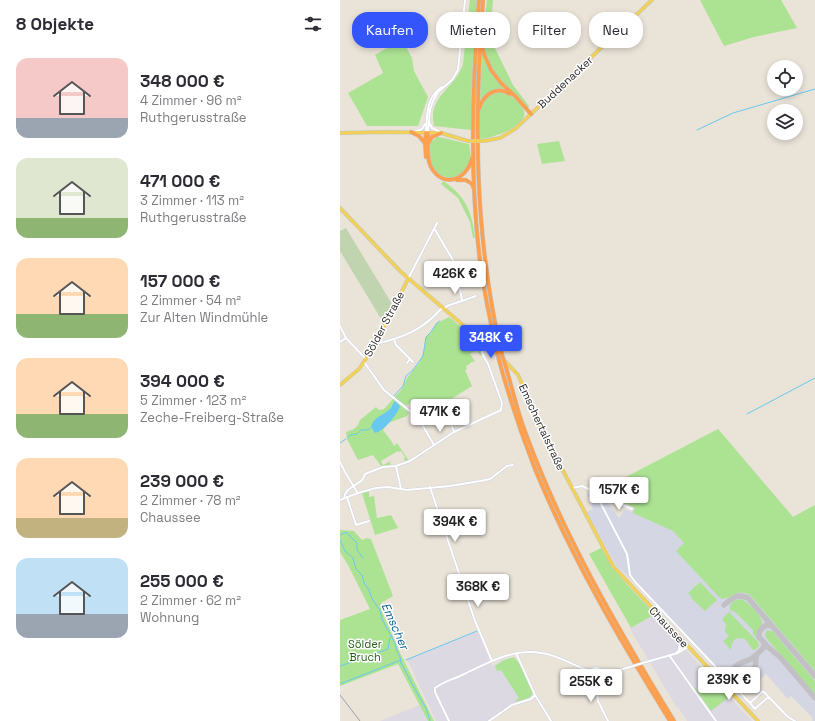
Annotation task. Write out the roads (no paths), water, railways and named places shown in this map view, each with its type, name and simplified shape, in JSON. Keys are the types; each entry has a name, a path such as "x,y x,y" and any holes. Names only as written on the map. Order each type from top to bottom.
{"highway":[{"path":"479,0 474,76 473,151 475,191 482,271 488,309 499,360 511,403 525,443 557,520 599,600 670,721"},
{"path":"482,12 483,0"},
{"path":"480,48 478,175 482,238 492,310 502,355 525,431 561,518 615,621 674,721"},
{"path":"483,48 491,70 530,115"},
{"path":"478,114 481,103 486,96 491,92 501,90 513,96 530,115"},
{"path":"411,132 419,136 426,143 431,167 438,175 447,179 455,179 464,174 469,168 473,151"},
{"path":"427,133 426,143 428,163 434,174 446,181 466,180 472,184 475,191"},
{"path":"426,143 441,133"}],"main road":[{"name":"Buddenacker","path":"340,133 441,133 468,141 497,139 515,129 652,0"},
{"name":"Emschertalstraße","path":"340,208 408,278 511,366 518,375 541,429 602,547"},
{"name":"Sölder Straße","path":"340,385 356,372 376,344 408,278"},
{"name":"Chaussee","path":"602,547 617,571 758,721"}],"street":[{"path":"427,133 426,123 431,98 454,77 460,65 465,0"},
{"path":"427,133 433,100 444,86"},
{"path":"429,121 432,128 441,133"},
{"path":"411,132 422,129 426,123"},
{"path":"408,278 437,223"},
{"path":"434,228 454,262 462,300"},
{"path":"376,344 421,328 443,308 476,296"},
{"path":"340,326 346,338 365,361 384,390 420,421 434,445"},
{"path":"340,342 346,338"},
{"path":"394,338 396,346 413,362"},
{"path":"344,498 345,493 370,472 410,461 454,432 498,412 502,408 502,403 491,370 482,352 486,344"},
{"path":"407,363 410,359"},
{"path":"439,419 447,414 454,432"},
{"path":"340,462 353,486 358,492"},
{"path":"340,500 358,492 384,487 407,490 450,486 487,480 507,466 513,465"},
{"path":"396,466 401,489"},
{"path":"571,488 580,486 632,509"},
{"path":"430,487 464,588 492,661"},
{"path":"601,495 600,502 627,554 629,571 632,578 755,709 768,696"},
{"path":"347,497 355,525 369,521"},
{"path":"679,638 679,650"},
{"path":"676,653 687,646"},
{"path":"602,672 616,671 676,653 687,646"},
{"path":"449,721 435,692 435,688 492,661 516,653 528,652 546,654 590,671"},
{"path":"516,653 535,695 551,721"},
{"path":"669,655 716,721"},
{"path":"590,671 597,667 602,672"},
{"path":"590,671 590,676 595,680 598,700 608,721"},
{"path":"595,680 600,678 602,672"},
{"path":"750,703 763,691 789,720 795,721"},
{"path":"489,721 510,707 531,699 535,695"}],"water":[{"path":"395,401 400,406 399,409 386,426 375,433 371,427 372,423 376,418 390,409"}],"waterway":[{"path":"697,130 733,113 815,89"},
{"path":"394,396 403,386 406,376 413,370 423,356 426,337 440,321"},
{"path":"747,414 815,378"},
{"path":"348,437 357,434 361,430 371,428"},
{"path":"340,443 346,439"},
{"path":"340,535 346,532 357,543 357,550 363,558"},
{"name":"Emscher","path":"340,540 345,551 353,558 356,569 362,575 364,583 369,590 372,599 380,610 382,619 395,643 401,663 426,708 430,721"},
{"path":"406,660 477,631"},
{"path":"340,666 388,649 390,637"},
{"path":"340,684 401,660"}],"railway":[{"path":"340,695 360,721"}],"park label":[{"name":"Sölder Bruch","path":"365,650"}]}
